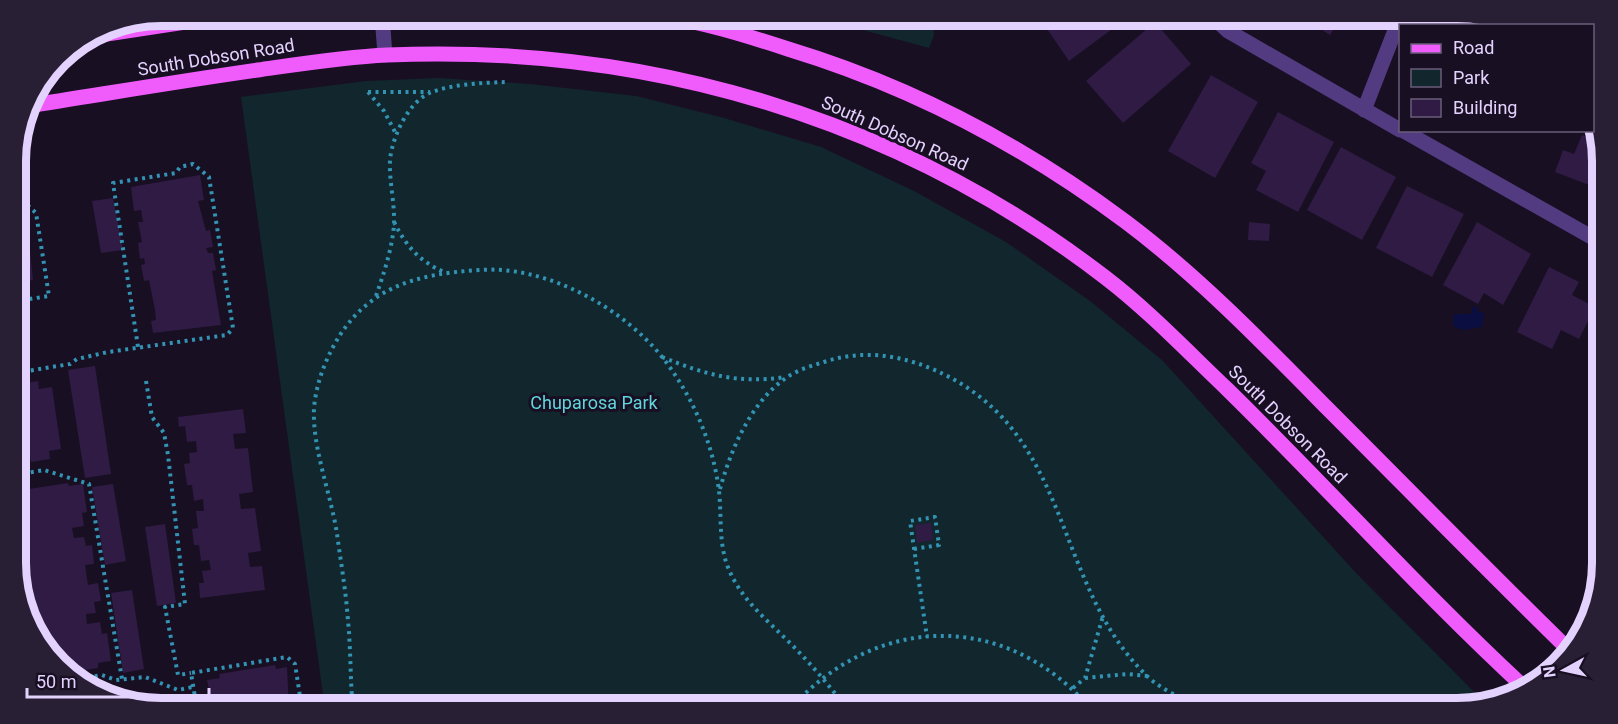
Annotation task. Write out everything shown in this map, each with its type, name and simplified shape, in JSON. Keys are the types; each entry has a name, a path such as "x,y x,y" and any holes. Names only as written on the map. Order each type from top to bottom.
{"main road":[{"path":"120,32 159,26"},
{"path":"704,26 747,36 827,61 899,90 974,125 1057,175 1127,223 1202,287 1278,358 1559,640"},
{"name":"South Dobson Road","path":"38,104 284,67 385,55 468,55 557,60 645,71 735,92 810,115 893,149 969,188 1107,279 1178,342 1478,644 1520,683"}],"street":[{"path":"383,26 385,55"},
{"path":"1223,26 1399,129"},
{"path":"1364,110 1397,26"},
{"path":"1405,132 1592,237"}],"path":[{"path":"395,132 384,111 368,92 430,92 474,83 505,82"},
{"path":"375,297 392,243 394,221 390,158 395,132 406,115 430,92"},
{"path":"26,371 70,364 77,359 138,347 227,335 233,328 208,177 193,164 180,167 176,173 113,183 138,347"},
{"path":"26,204 36,213 49,296 26,299"},
{"path":"394,221 404,242 425,264 444,272"},
{"path":"352,698 348,621 342,570 328,484 316,441 314,409 320,376 342,331 375,297 422,277 444,272 485,269 525,273 564,285 615,313 661,356 694,409 712,452 719,492 721,539 729,570 748,603 823,677 839,698"},
{"path":"661,356 707,374 738,380 786,377 836,358 861,354 891,356 941,373 972,391 996,410 1033,457 1050,489 1103,616 1147,676 1182,698"},
{"path":"719,492 728,462 752,414 774,387 786,377"},
{"path":"146,381 152,417 164,433 168,455 185,604 165,607 178,675 286,657 295,664 300,698"},
{"path":"26,473 44,470 89,484 122,679"},
{"path":"914,549 939,545 935,517 910,521 914,549 927,637"},
{"path":"1073,688 1085,678 1103,616"},
{"path":"801,698 823,677 844,662 877,647 911,638 946,636 982,640 1016,650 1047,668 1073,688 1082,698"},
{"path":"191,673 195,698"},
{"path":"1085,678 1127,674 1147,676"},
{"path":"89,677 102,675 116,680 145,677 178,690 193,687"}],"green space":[{"path":"848,26 933,26 934,35 929,48"},
{"name":"Chuparosa Park","path":"439,78 530,84 636,96 724,118 821,147 914,191 1006,242 1090,301 1163,361 1357,574 1479,697 323,698 241,97 366,81"}],"shaded area":[{"path":"1473,306 1477,307 1478,312 1484,313 1482,327 1463,330 1453,326 1454,314 1471,314"}],"building":[{"path":"1045,26 1116,26 1069,61"},
{"path":"1150,26 1158,26 1191,64 1123,123 1086,81"},
{"path":"1316,26 1336,26 1330,35"},
{"path":"1211,75 1258,102 1215,178 1168,151"},
{"path":"1278,112 1334,142 1298,212 1256,190 1266,171 1251,163"},
{"path":"1582,135 1590,138 1592,186 1555,172 1563,150 1574,154"},
{"path":"1341,147 1396,177 1362,240 1307,210"},
{"path":"200,175 204,200 198,201 206,231 210,230 213,247 206,248 208,253 213,253 216,270 212,271 221,325 153,333 151,321 156,320 155,310 149,280 144,281 141,265 145,264 144,258 140,259 138,243 142,242 138,222 143,222 141,210 134,211 131,187"},
{"path":"1407,186 1464,214 1432,277 1376,248"},
{"path":"113,198 123,250 101,253 92,201"},
{"path":"26,211 33,280 26,281"},
{"path":"1249,222 1270,224 1269,241 1248,240"},
{"path":"1477,222 1531,254 1503,305 1484,293 1478,304 1443,285"},
{"path":"1549,267 1579,282 1572,295 1592,305 1592,313 1579,339 1561,330 1552,349 1517,332"},
{"path":"95,366 111,474 85,478 68,370"},
{"path":"38,381 39,389 52,387 61,449 49,451 50,459 31,462 26,445 26,383"},
{"path":"243,409 246,433 233,434 235,449 248,448 253,492 239,494 241,509 255,508 261,551 248,553 250,567 262,566 265,590 200,598 199,583 204,583 202,571 211,570 209,560 201,561 199,545 194,545 192,529 198,528 196,511 204,511 203,499 194,501 192,485 187,485 184,464 190,463 189,453 197,452 196,441 187,442 185,426 179,427 178,417"},
{"path":"68,483 69,486 83,484 87,512 82,513 84,526 72,528 74,538 84,537 86,546 92,545 94,564 85,565 88,585 98,583 101,601 94,602 96,613 86,614 87,624 100,622 102,634 107,633 111,661 98,663 98,668 78,671 53,646 36,615 27,581 26,489"},
{"path":"113,484 126,561 105,565 92,487"},
{"path":"931,523 933,540 917,543 915,525"},
{"path":"165,524 176,603 157,606 145,527"},
{"path":"132,590 144,669 123,673 111,593"},
{"path":"275,665 276,669 287,667 288,698 211,698 207,680 220,678 219,674"}]}
